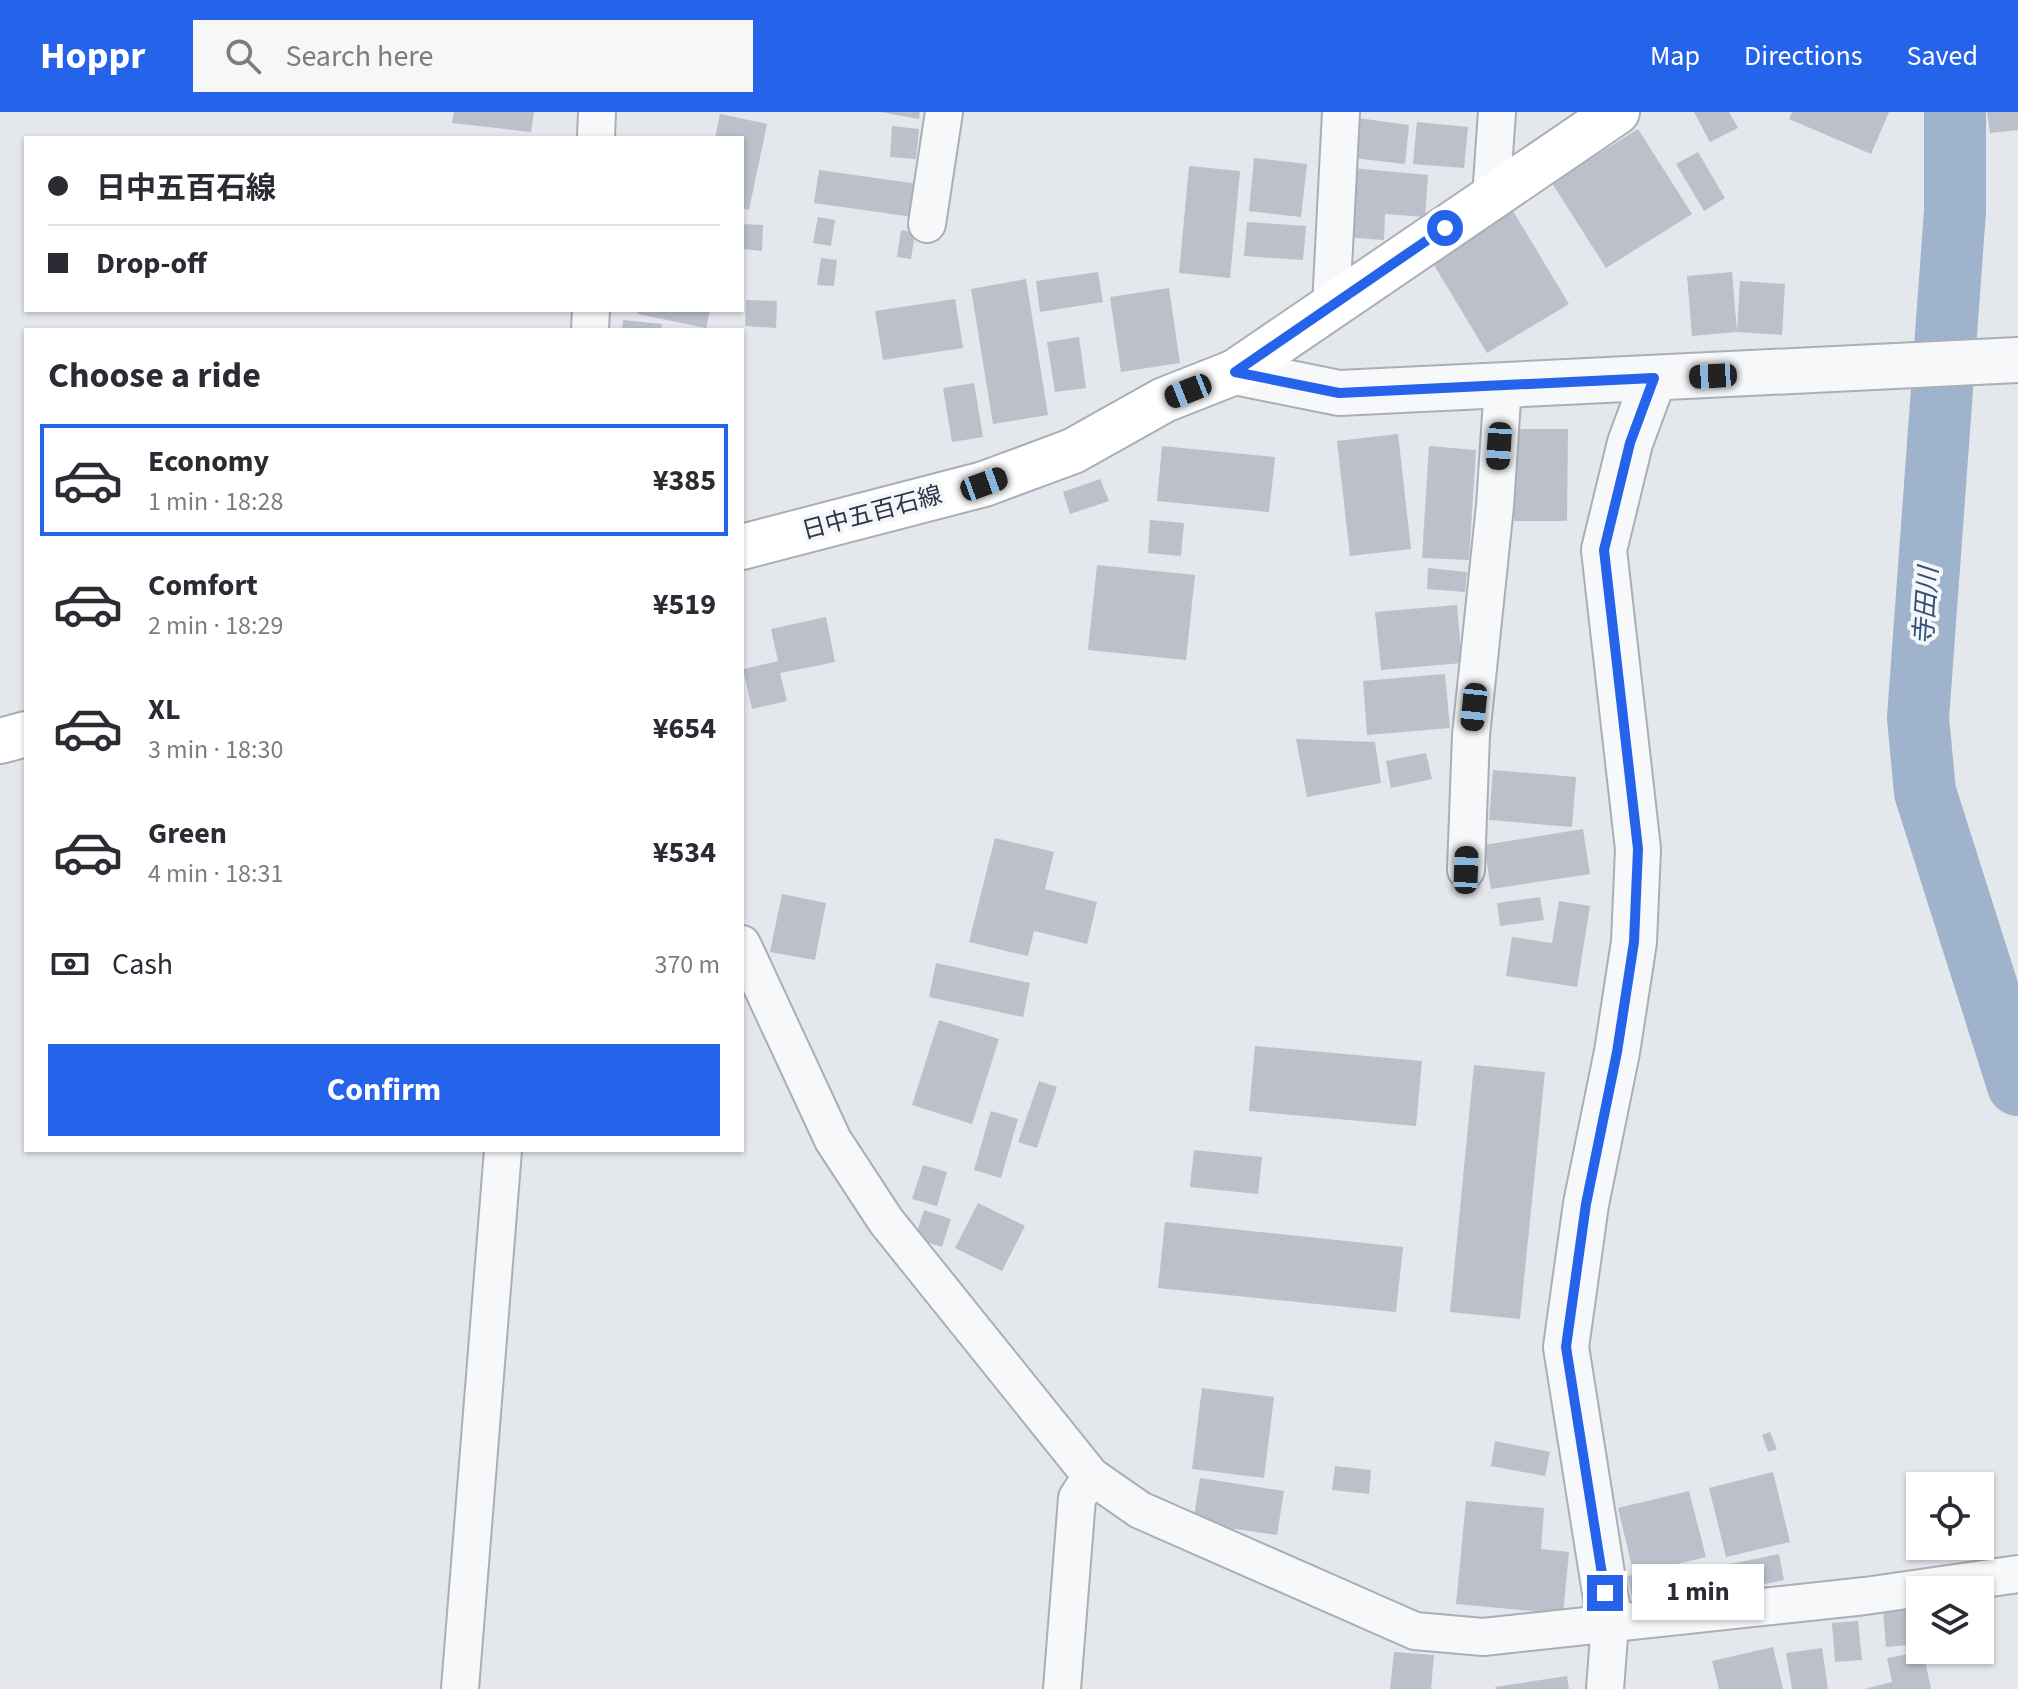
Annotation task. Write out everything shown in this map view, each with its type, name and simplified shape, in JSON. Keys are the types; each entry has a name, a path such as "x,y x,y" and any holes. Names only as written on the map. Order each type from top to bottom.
{"main road":[{"name":"日中五百石線","path":"744,546 984,484 1073,451 1164,400 1235,372 1617,112"},
{"path":"0,741 24,735"}],"street":[{"path":"596,136 597,112"},
{"path":"927,224 944,112"},
{"path":"1331,306 1341,112"},
{"path":"1491,197 1497,112"},
{"path":"1235,372 1339,393 2018,360"},
{"path":"1605,1689 1610,1624 1566,1347 1586,1204 1617,1052 1634,942 1638,849 1604,550 1630,443 1654,378"},
{"path":"1466,870 1471,735 1495,506 1503,385"},
{"path":"744,948 833,1140 886,1221 1091,1476 1140,1510 1415,1631 1483,1637 1865,1596 2018,1574"},
{"path":"460,1689 503,1152"},
{"path":"1062,1689 1077,1498 1091,1476"}],"building":[{"path":"454,112 534,112 531,132 452,123"},
{"path":"881,112 920,112 919,119"},
{"path":"1694,112 1729,112 1738,128 1710,142"},
{"path":"1792,112 1889,112 1871,154 1789,119"},
{"path":"1987,112 2018,112 2018,130 1990,133"},
{"path":"720,114 767,124 749,210 744,209 744,136 715,136"},
{"path":"1358,118 1409,125 1405,164 1353,158"},
{"path":"1417,122 1468,127 1464,168 1413,164"},
{"path":"892,126 919,129 916,159 890,157"},
{"path":"1638,129 1692,214 1606,268 1552,183"},
{"path":"1698,152 1725,198 1704,211 1676,164"},
{"path":"1254,158 1307,164 1301,217 1249,211"},
{"path":"1189,166 1240,171 1230,278 1179,273"},
{"path":"1351,168 1428,175 1425,217 1385,214 1384,240 1344,237"},
{"path":"819,170 918,184 913,217 814,203"},
{"path":"1513,211 1569,304 1487,353 1431,260"},
{"path":"818,217 835,220 831,246 813,243"},
{"path":"1247,222 1306,226 1303,260 1244,256"},
{"path":"744,224 763,225 762,251 744,249"},
{"path":"901,230 915,233 911,259 897,257"},
{"path":"821,258 837,260 834,286 817,285"},
{"path":"1098,272 1103,302 1040,312 1036,281"},
{"path":"1732,272 1737,332 1692,336 1687,276"},
{"path":"1026,279 1048,415 993,424 971,289"},
{"path":"1740,281 1785,284 1782,335 1737,332"},
{"path":"1169,288 1180,363 1121,372 1110,297"},
{"path":"955,299 963,348 883,360 875,311"},
{"path":"746,300 777,301 776,328 745,326"},
{"path":"638,312 710,312 706,328"},
{"path":"623,320 662,324 661,328 622,328"},
{"path":"1079,337 1086,388 1055,392 1047,342"},
{"path":"974,383 983,437 952,442 943,388"},
{"path":"1514,429 1568,429 1567,521 1514,521"},
{"path":"1398,434 1411,549 1350,556 1337,441"},
{"path":"1162,446 1275,457 1269,512 1157,501"},
{"path":"1429,446 1476,450 1469,560 1422,558"},
{"path":"1100,479 1109,501 1070,514 1063,492"},
{"path":"1150,520 1184,523 1181,556 1148,553"},
{"path":"1097,565 1195,575 1186,660 1088,650"},
{"path":"1428,568 1467,572 1465,592 1427,589"},
{"path":"1457,605 1462,663 1381,670 1375,612"},
{"path":"826,617 835,662 780,673 787,701 752,709 744,669 778,661 771,629"},
{"path":"1445,674 1450,728 1367,735 1363,681"},
{"path":"1296,739 1375,742 1381,783 1307,797"},
{"path":"1426,753 1432,779 1391,788 1386,761"},
{"path":"1493,770 1576,777 1572,827 1489,820"},
{"path":"1583,829 1590,874 1491,889 1484,845"},
{"path":"995,838 1054,852 1045,889 1097,902 1087,944 1034,931 1028,956 969,942"},
{"path":"782,894 826,903 815,960 770,952"},
{"path":"1540,897 1544,920 1500,926 1497,903"},
{"path":"1559,901 1590,906 1577,987 1506,976 1512,937 1552,943"},
{"path":"936,963 1030,983 1023,1017 929,997"},
{"path":"939,1020 999,1039 972,1124 912,1105"},
{"path":"1255,1046 1422,1061 1416,1126 1249,1111"},
{"path":"1474,1065 1545,1072 1520,1319 1450,1312"},
{"path":"1039,1081 1057,1087 1037,1148 1018,1142"},
{"path":"991,1111 1018,1119 1001,1178 974,1170"},
{"path":"1194,1150 1262,1157 1258,1194 1190,1187"},
{"path":"923,1165 947,1172 937,1206 912,1199"},
{"path":"978,1203 1025,1226 1002,1271 955,1248"},
{"path":"924,1210 951,1219 942,1247 915,1238"},
{"path":"1165,1222 1403,1247 1396,1312 1158,1288"},
{"path":"1202,1388 1274,1397 1264,1478 1192,1469"},
{"path":"1770,1432 1777,1449 1768,1452 1762,1435"},
{"path":"1495,1441 1550,1452 1545,1476 1491,1466"},
{"path":"1335,1466 1371,1470 1369,1494 1332,1490"},
{"path":"1773,1472 1790,1542 1726,1557 1709,1488"},
{"path":"1200,1478 1284,1491 1277,1535 1193,1523"},
{"path":"1689,1491 1706,1557 1665,1567 1671,1597 1634,1605 1627,1576 1634,1575 1618,1508"},
{"path":"1466,1501 1544,1508 1541,1549 1569,1552 1563,1614 1456,1604"},
{"path":"1779,1554 1784,1580 1721,1593 1716,1567"},
{"path":"1906,1608 1906,1645 1886,1647 1883,1609"},
{"path":"1858,1621 1862,1660 1835,1662 1832,1623"},
{"path":"1773,1647 1783,1689 1719,1689 1712,1661"},
{"path":"1822,1648 1828,1689 1792,1689 1786,1653"},
{"path":"1394,1652 1434,1655 1431,1689 1390,1689"},
{"path":"1906,1654 1906,1664 1926,1664 1931,1689 1864,1689 1892,1682 1887,1658"},
{"path":"1567,1676 1569,1689 1495,1687"}],"waterway":[{"name":"寺田川","path":"1955,112 1955,211 1918,718 1925,792 2018,1085"}],"route":[{"path":"1445,228 1235,372 1339,393 1654,378 1630,443 1604,550 1638,849 1634,942 1617,1052 1586,1204 1566,1347 1605,1593"}]}
